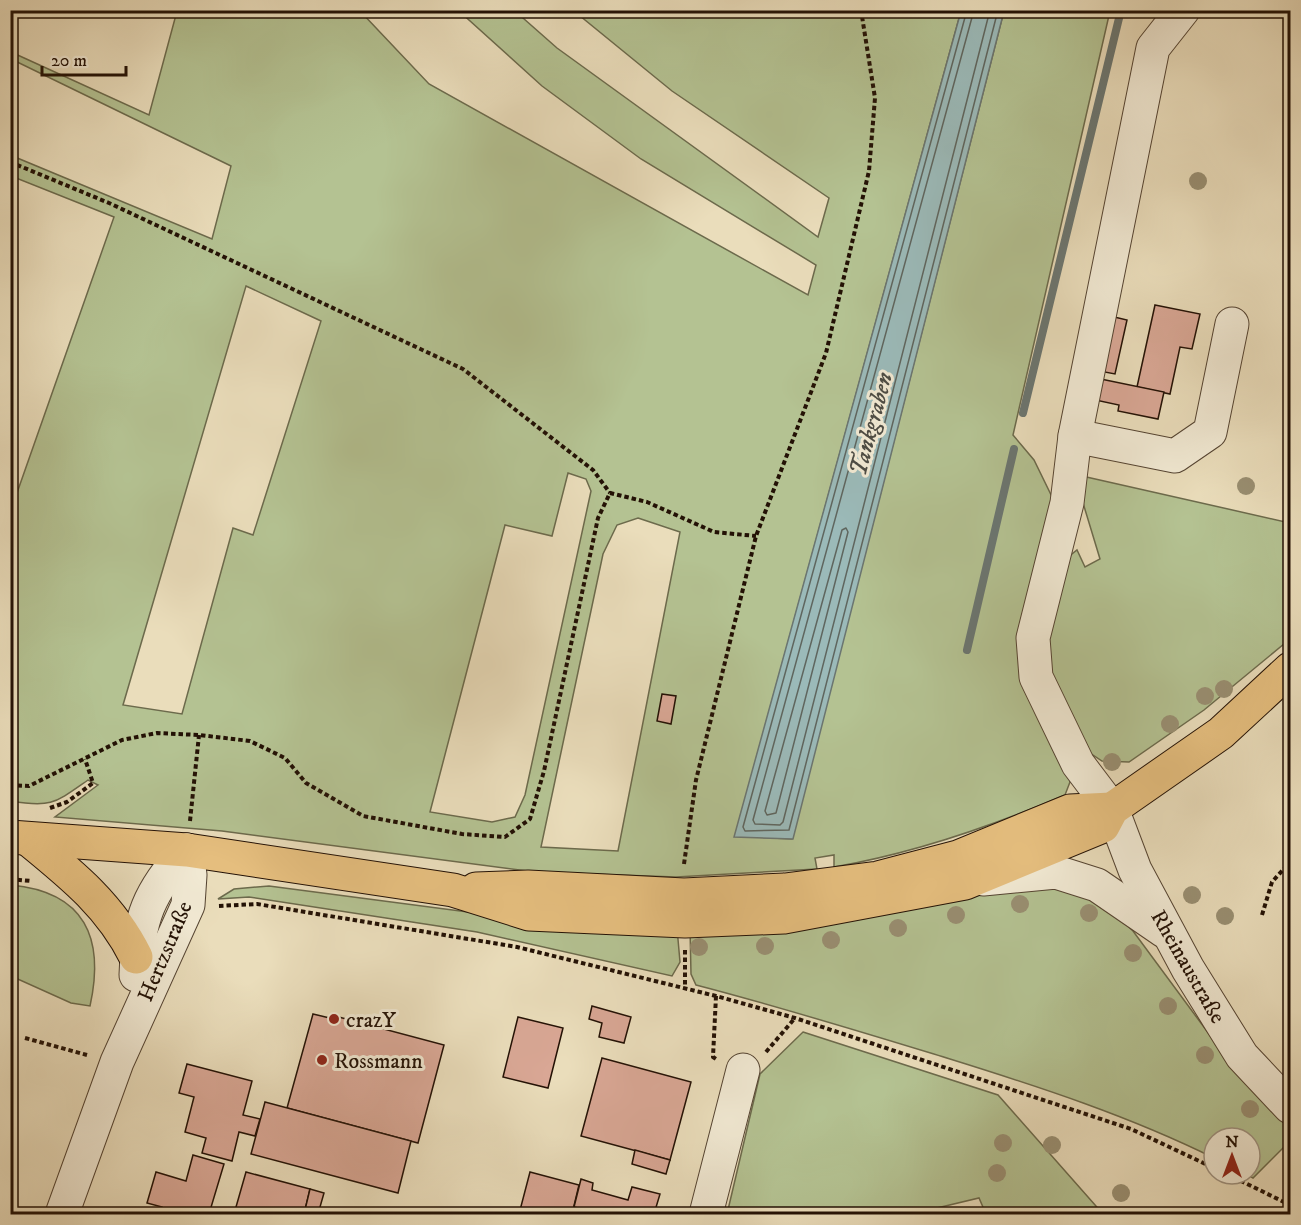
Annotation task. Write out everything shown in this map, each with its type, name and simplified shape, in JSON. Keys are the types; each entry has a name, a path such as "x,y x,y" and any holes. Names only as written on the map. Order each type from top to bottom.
{"main road":[{"path":"19,838 187,850 453,890 529,914 685,921 784,917 970,881 1103,826 1112,809 1221,733 1290,669"},
{"path":"453,890 528,887 684,895 785,890 878,878 958,857 1070,811 1112,809"},
{"path":"19,838 83,887 122,929 136,957"}],"street":[{"name":"Rheinaustraße","path":"1183,10 1153,48 1075,436 1067,503 1033,638 1036,677 1078,764 1112,809 1135,870 1188,969 1242,1056 1290,1107"},
{"path":"1075,436 1175,456 1210,432 1232,324"},
{"name":"Hertzstraße","path":"62,1215 134,1019 188,905 190,875 187,850"},
{"name":"Hertzstraße","path":"134,1019 136,957 150,897 166,872 187,850"},
{"path":"970,881 1056,872 1097,885 1170,936"},
{"path":"706,1215 742,1070"}],"path":[{"path":"684,895 685,856 696,780 756,536 826,353 869,171 875,98 861,10"},
{"path":"10,162 109,203 463,369 593,470 610,494 647,502 714,532 756,536"},
{"path":"10,785 28,786 122,740 157,733 199,735 250,741 285,758 306,783 363,816 462,834 505,837 530,819 544,771 598,518 610,494"},
{"path":"187,850 199,735"},
{"path":"47,809 67,802 93,783 85,759"},
{"path":"1262,915 1272,882 1290,862"},
{"path":"10,879 83,887"},
{"path":"188,905 213,907 257,904 518,947 716,996 795,1018 1131,1129 1202,1162"},
{"path":"716,996 713,1058 742,1070 767,1051 795,1018"},
{"path":"25,1038 117,1062"},
{"path":"1251,1186 1290,1205"}],"green space":[{"path":"177,11 360,11 429,84 808,295 816,265 641,159 542,86 459,11 515,11 557,48 818,237 829,198 672,91 574,11 961,11 735,836 792,839 1004,11 1110,11 1013,435 1034,460 1056,505 1034,599 1070,782 1065,795 952,838 864,861 834,867 834,855 815,858 817,869 676,877 535,872 222,831 55,817 98,785 88,780 52,802 35,804 11,801 11,510 114,217 11,176 10,155 212,239 231,166 11,59 11,52 149,115","holes":["246,286 321,321 253,535 233,528 182,714 123,705","568,473 586,479 591,491 525,795 515,817 492,822 430,812 505,525 552,536","638,518 680,532 618,851 541,847 603,554 617,525"]},
{"path":"1082,476 1290,523 1290,639 1204,710 1129,762 1102,761 1087,751 1053,686 1047,645 1067,558 1077,550 1085,567 1100,559 1080,493"},
{"path":"11,885 36,889 57,897 72,908 84,923 91,940 94,959 94,982 90,1006 71,1003 11,976"},
{"path":"269,886 544,922 677,928 680,962 672,976 477,932 249,897 218,899 234,889"},
{"path":"1029,888 1078,888 1102,901 1133,931 1226,1057 1290,1127 1290,1141 1262,1169 1262,1126 1202,1126 1202,1152 1084,1103 1017,1080 823,1020 696,985 691,974 690,928 924,903"},
{"path":"803,1032 998,1095 1103,1214 986,1214 979,1198 912,1214 727,1214 760,1074"}],"water":[{"name":"Tankgraben","path":"961,11 1004,11 793,839 734,837"}],"building":[{"path":"1155,305 1200,314 1192,349 1180,347 1170,394 1137,387"},
{"path":"1106,315 1127,320 1115,374 1094,370"},
{"path":"1091,377 1164,392 1158,419 1118,411 1119,405 1086,398"},
{"path":"662,694 676,696 671,724 657,721"},
{"path":"592,1006 631,1017 624,1043 599,1037 602,1023 589,1019"},
{"path":"313,1014 334,1019 335,1016 444,1045 418,1143 287,1108"},
{"path":"518,1017 563,1028 548,1088 503,1077"},
{"path":"602,1058 691,1082 670,1160 581,1136"},
{"path":"187,1064 252,1081 243,1115 260,1119 255,1136 239,1132 232,1161 202,1153 206,1138 185,1132 194,1097 179,1093"},
{"path":"265,1102 411,1141 398,1193 251,1154"},
{"path":"635,1150 670,1160 666,1174 632,1164"},
{"path":"193,1155 224,1164 209,1214 160,1214 162,1207 147,1203 156,1172 186,1181"},
{"path":"246,1172 310,1189 304,1214 234,1214"},
{"path":"530,1172 579,1185 572,1214 519,1214"},
{"path":"581,1179 593,1183 592,1190 628,1200 632,1187 660,1194 654,1214 601,1214 574,1207"},
{"path":"310,1189 324,1193 318,1214 304,1214"}],"waterway":[{"path":"1023,413 1121,10"},
{"path":"967,650 1014,449"}],"place":[{"name":"crazY","path":"334,1019"},
{"name":"Rossmann","path":"322,1060"}]}
